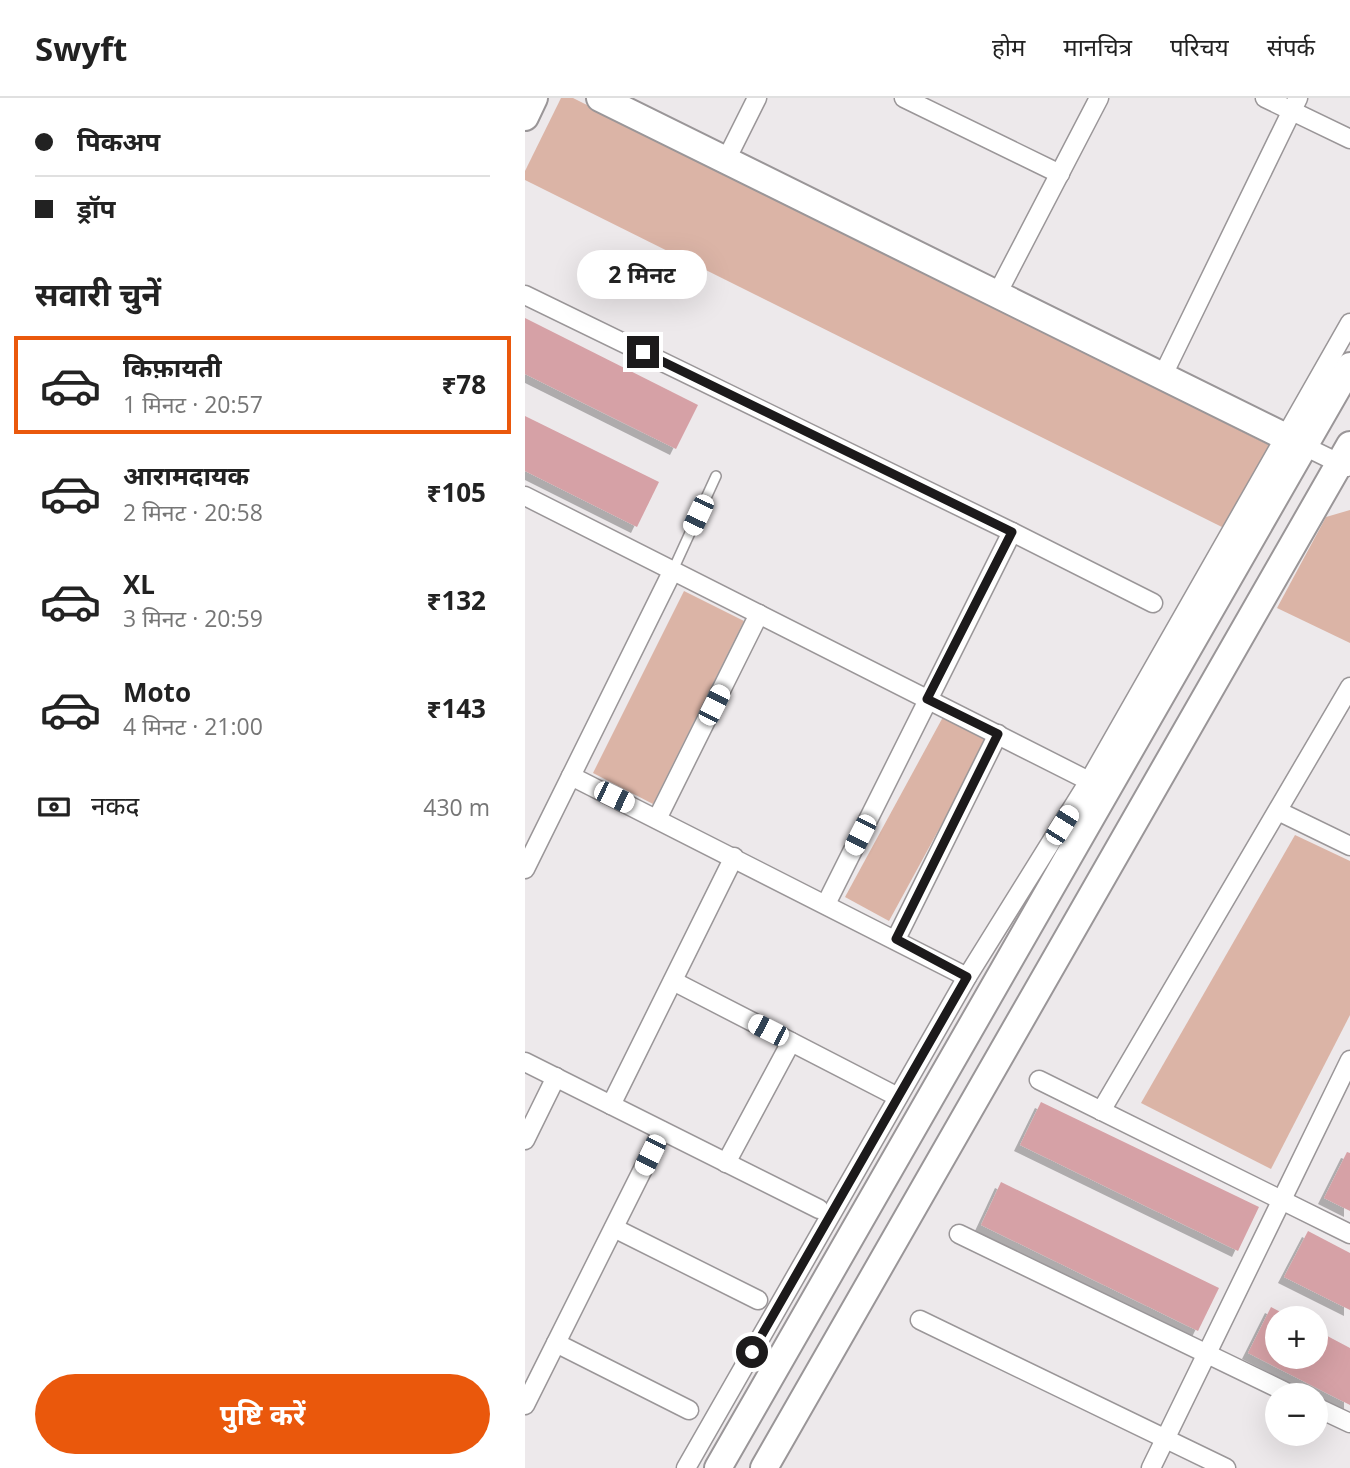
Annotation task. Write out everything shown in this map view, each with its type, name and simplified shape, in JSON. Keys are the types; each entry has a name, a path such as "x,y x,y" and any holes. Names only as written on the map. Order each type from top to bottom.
{"main road":[{"path":"525,117 534,98"},
{"path":"600,98 1295,442"},
{"path":"718,1468 1295,442 1350,366"},
{"path":"764,1468 1346,459"}],"street":[{"path":"726,160 757,98"},
{"path":"904,98 1060,174"},
{"path":"996,294 1099,98"},
{"path":"1265,98 1295,104 1350,139"},
{"path":"1163,377 1295,104"},
{"path":"525,295 1153,603"},
{"path":"686,1468 967,977 1295,442 1350,323"},
{"path":"1295,442 1346,459"},
{"path":"525,496 1089,781"},
{"path":"825,904 1012,532"},
{"path":"527,859 673,570"},
{"path":"657,818 759,614"},
{"path":"1101,1111 1350,687"},
{"path":"896,939 998,734"},
{"path":"571,776 967,977"},
{"path":"1278,811 1350,845"},
{"path":"611,1105 734,858"},
{"path":"673,981 898,1097"},
{"path":"726,1163 791,1042"},
{"path":"1151,1468 1350,1060"},
{"path":"525,1062 819,1209"},
{"path":"525,1140 556,1077"},
{"path":"1039,1080 1350,1234"},
{"path":"525,1405 662,1131"},
{"path":"614,1228 758,1300"},
{"path":"959,1234 1266,1383"},
{"path":"920,1320 1226,1468"},
{"path":"556,1343 689,1410"},
{"path":"1328,1413 1350,1423"}],"lane":[{"path":"673,570 716,476"}],"shaded area":[{"path":"561,98 573,98 1279,450 1238,535 525,180 525,171"},
{"path":"1350,510 1350,643 1277,608 1326,517"},
{"path":"684,591 744,621 653,804 593,773"},
{"path":"943,717 987,741 889,921 845,897"},
{"path":"1295,835 1350,861 1350,1015 1271,1169 1141,1103"}],"building":[{"path":"525,318 698,405 676,449 525,374"},
{"path":"525,416 659,482 637,527 525,471"},
{"path":"1041,1102 1259,1207 1238,1251 1020,1145"},
{"path":"1347,1152 1350,1153 1350,1211 1324,1198"},
{"path":"1001,1182 1219,1288 1198,1331 981,1225"},
{"path":"1308,1231 1350,1253 1350,1310 1284,1277"},
{"path":"1265,1319 1265,1362 1248,1353"},
{"path":"1328,1336 1350,1348 1350,1405 1328,1394 1328,1383 1307,1383 1279,1369 1328,1369"}],"route":[{"path":"643,352 1012,532 927,699 998,734 896,939 967,977 752,1352"}]}
